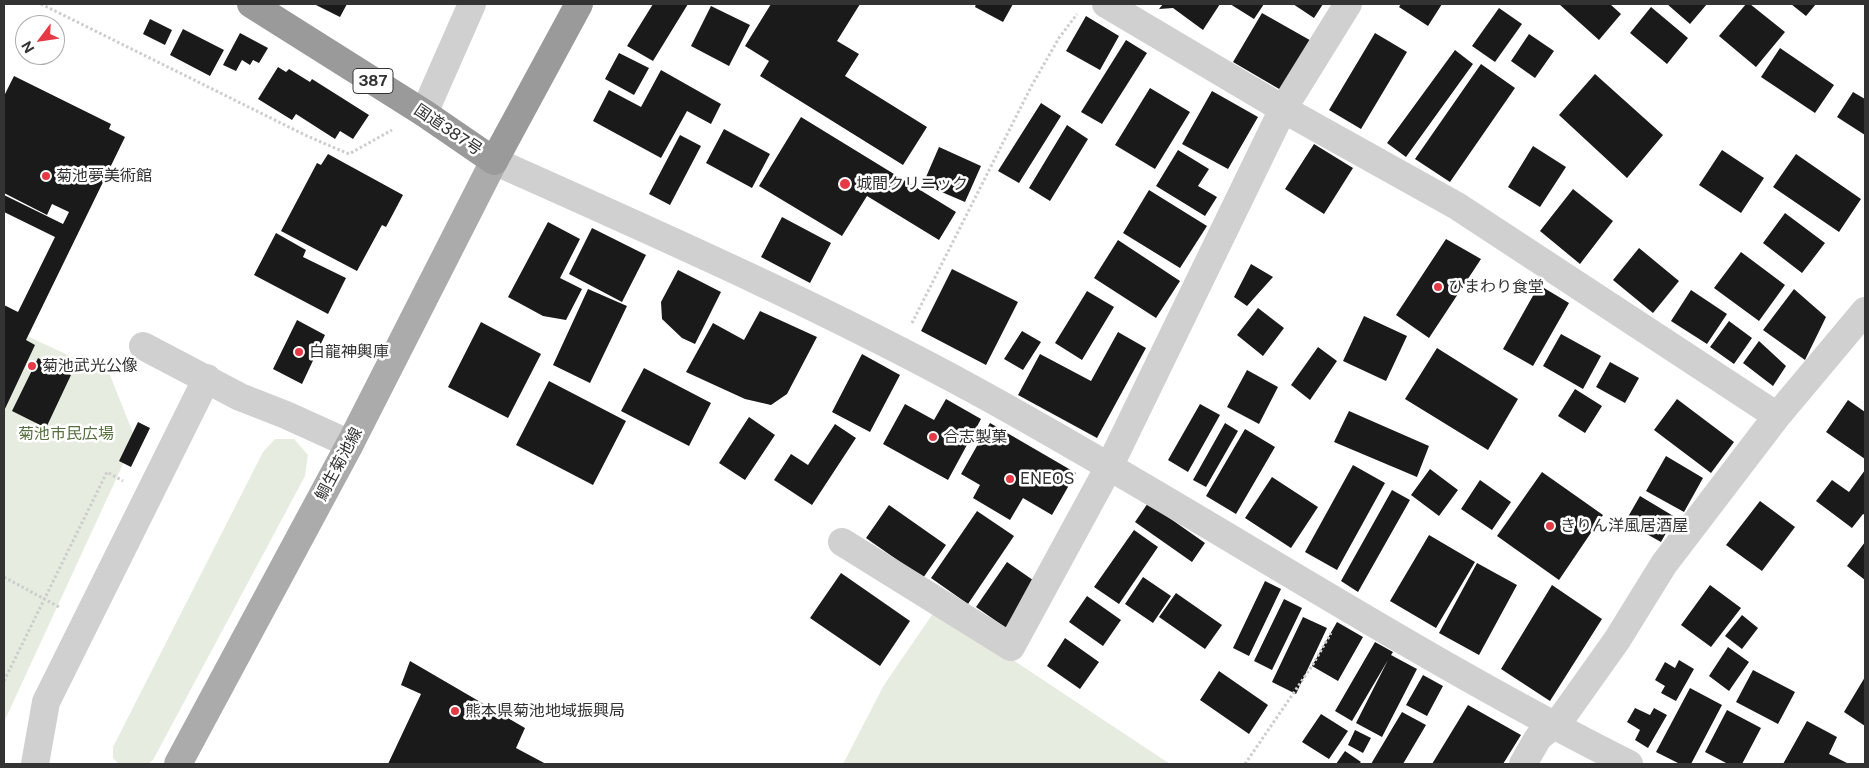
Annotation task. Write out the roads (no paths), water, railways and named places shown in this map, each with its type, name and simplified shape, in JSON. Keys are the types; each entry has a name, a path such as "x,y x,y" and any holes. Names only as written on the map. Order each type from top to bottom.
{"highway":[{"name":"国道387号","path":"251,4 424,113 494,161 579,4"}],"main road":[{"name":"鯛生菊池線","path":"178,764 350,444 494,161"}],"street":[{"path":"424,113 472,4"},
{"path":"1106,4 1283,109 1464,211 1777,416"},
{"path":"842,542 1011,647 1110,466 1283,109 1348,4"},
{"path":"494,161 738,271 976,390 1110,466 1551,725 1629,764"},
{"path":"1523,764 1538,738 1563,716 1617,640 1664,564 1777,416 1865,311"},
{"path":"143,346 240,397 286,415 350,444"},
{"path":"35,764 46,702 207,378"}],"place":[{"name":"菊池夢美術館","path":"46,176"},
{"name":"城間クリニック","path":"845,184"},
{"name":"ひまわり食堂","path":"1438,287"},
{"name":"白龍神輿庫","path":"299,352"},
{"name":"菊池武光公像","path":"32,366"},
{"name":"合志製菓","path":"933,437"},
{"name":"ENEOS","path":"1010,479"},
{"name":"きりん洋風居酒屋","path":"1550,526"},
{"name":"熊本県菊池地域振興局","path":"455,711"}],"park label":[{"name":"菊池市民広場","path":"66,434"}]}
